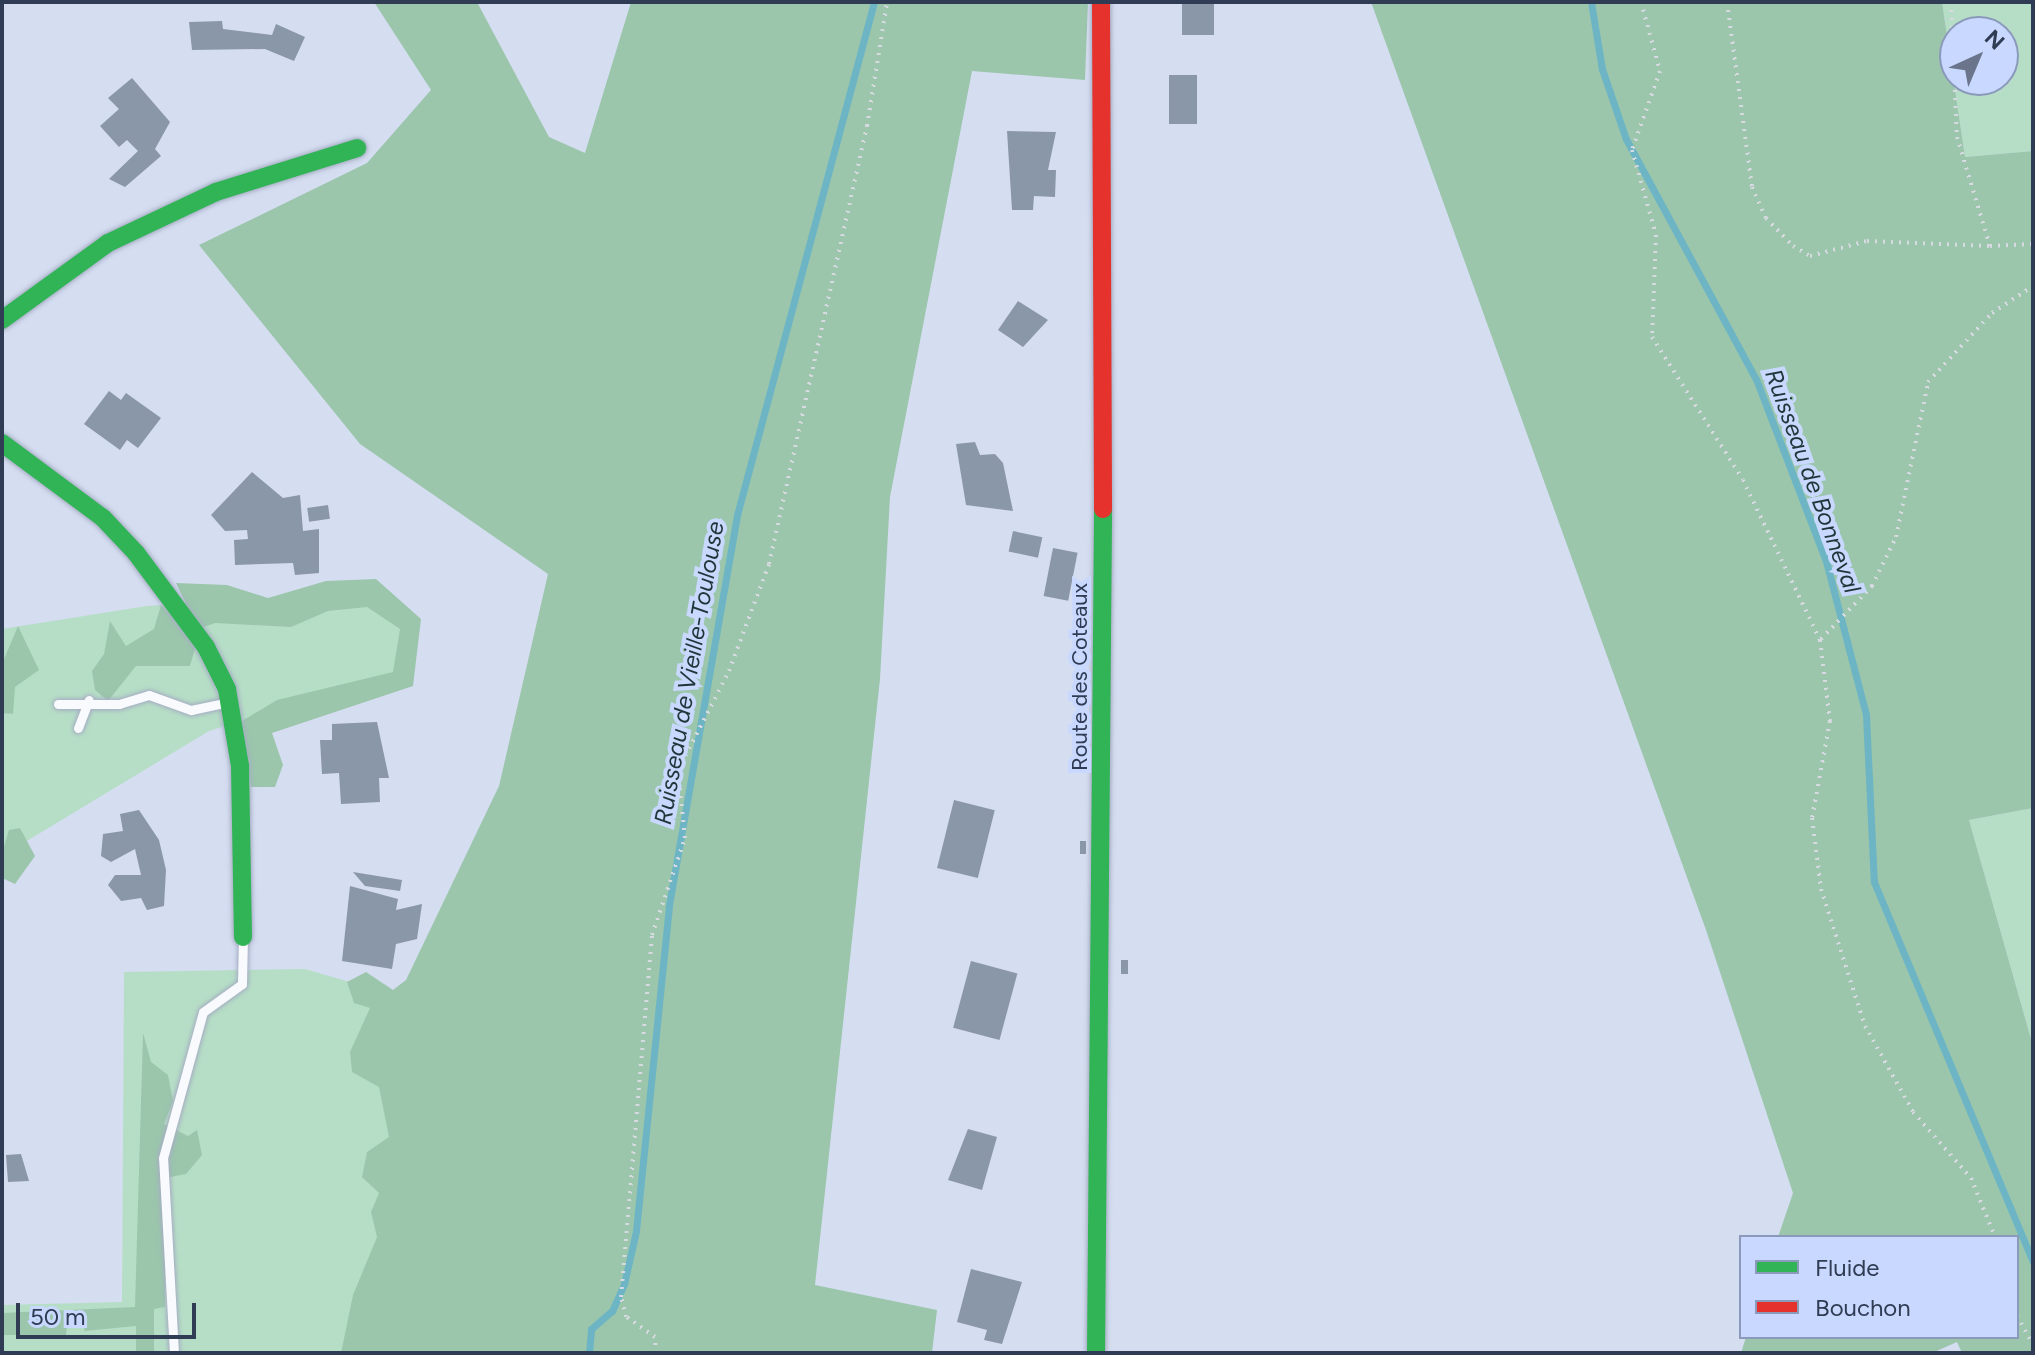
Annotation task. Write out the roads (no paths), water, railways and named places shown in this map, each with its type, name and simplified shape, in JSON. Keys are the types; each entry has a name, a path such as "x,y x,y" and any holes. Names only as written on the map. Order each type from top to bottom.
{"street":[{"name":"Route des Coteaux","path":"1096,1353 1104,725 1101,2"},
{"path":"2,320 58,273 108,243 216,192 357,148"},
{"path":"2,443 93,509 136,553 206,647 230,702 240,766 243,937"}],"lane":[{"path":"58,704 89,700 119,704 149,695 204,711 230,702"},
{"path":"78,728 89,700"},
{"path":"174,1353 163,1158 203,1012 242,984 243,937"}],"waterway":[{"name":"Ruisseau de Vieille-Toulouse","path":"589,1353 591,1329 612,1311 624,1284 636,1231 669,905 737,515 874,2"},
{"name":"Ruisseau de Bonneval","path":"1591,2 1602,69 1626,139 1756,379 1826,561 1866,715 1874,882 2033,1263"}]}
